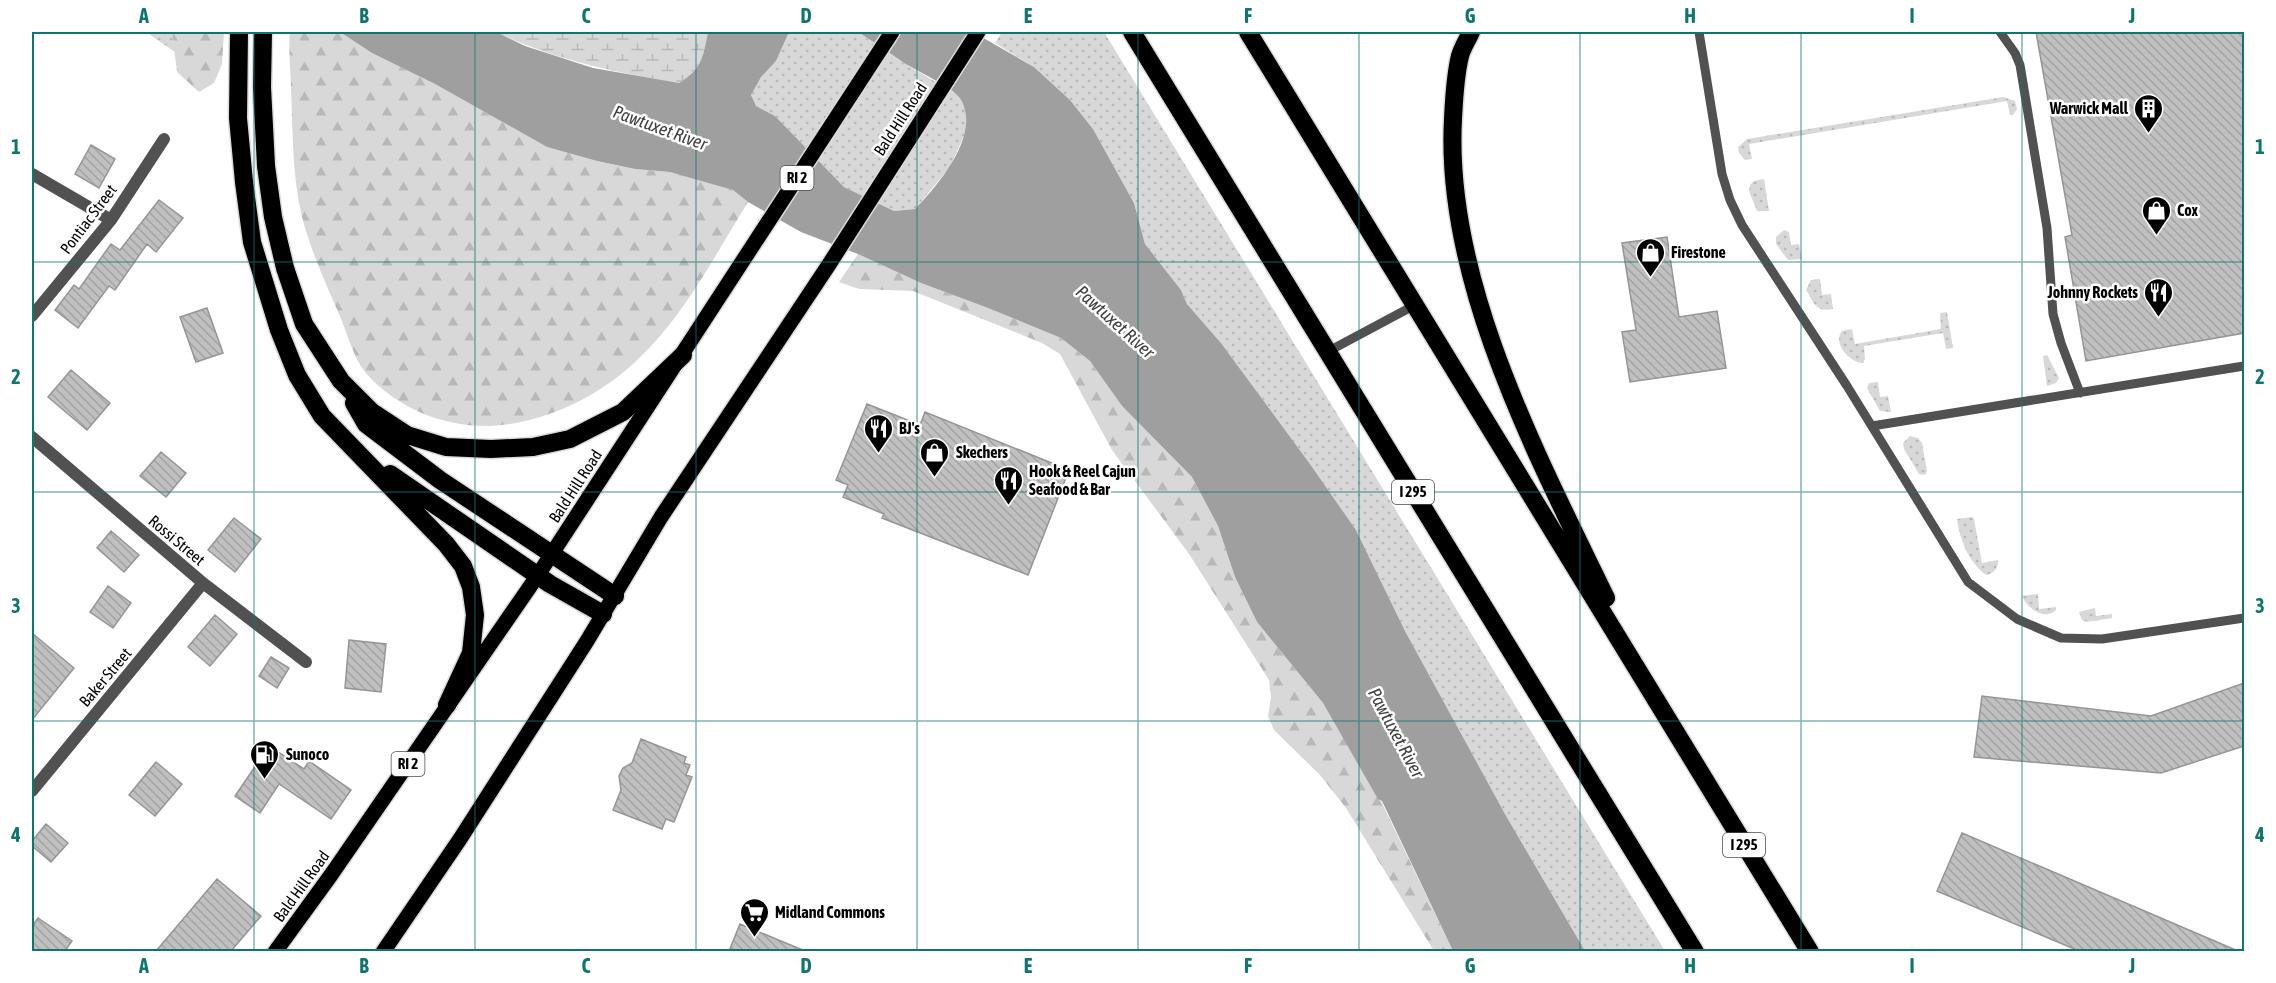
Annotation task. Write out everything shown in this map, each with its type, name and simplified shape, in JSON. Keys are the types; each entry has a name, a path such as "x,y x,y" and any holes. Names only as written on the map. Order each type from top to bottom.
{"highway":[{"path":"238,32 238,118 252,242 279,330 297,375 322,416 446,544 463,566 471,587 475,615 471,653 447,705"},
{"path":"263,32 262,87 266,166 273,217 285,268 304,324 366,424 440,480 615,596"},
{"name":"I 295","path":"1131,32 1695,951"},
{"name":"I 295","path":"1248,32 1810,951"},
{"path":"1471,32 1460,55 1452,137 1454,190 1466,256 1498,359 1533,441 1606,599 1679,738"},
{"path":"341,381 372,412 407,435 446,447 492,449 533,447 570,439 623,412 683,355"},
{"path":"356,451 550,584 603,614"}],"main road":[{"name":"Bald Hill Road","path":"275,951 331,875 552,555 892,32"},
{"name":"Bald Hill Road","path":"383,951 460,839 615,596 661,517 828,266 978,32"}],"street":[{"name":"Pontiac Street","path":"32,316 111,220 164,139"},
{"path":"32,174 111,220"},
{"name":"Rossi Street","path":"32,437 203,583 306,662"},
{"name":"Baker Street","path":"32,791 203,583"}],"lane":[{"path":"1699,32 1722,174 1730,200 1742,225 1872,426 1968,582 2017,619 2061,638 2102,639 2244,618"},
{"path":"2000,32 2015,53 2020,66 2047,228 2053,314 2061,343 2080,393"},
{"path":"1327,352 1415,305"},
{"path":"1872,426 2244,366"}],"green space":[{"path":"146,32 172,32 175,52"},
{"path":"172,32 224,32 222,64 214,83 199,92 177,72"},
{"path":"290,32 340,32 372,53 435,84 547,147 597,161 635,169 670,172 703,180 733,190 748,202 708,269 678,313 645,353 612,381 580,401 545,416 526,421 490,426 438,419 391,396 365,372 354,352 319,266 302,217 295,170"},
{"path":"496,32 708,32 700,62 693,73 679,83 563,58"},
{"path":"789,32 858,32 902,62 958,95 966,110 967,129 950,167 915,209 894,211 844,187 775,116 756,107 751,95 760,77 776,61"},
{"path":"1002,32 1104,32 1665,951 1585,951 1505,814 1405,631 1356,530 1221,343 1187,304 1181,290 1145,244 1134,203 1093,129 1070,100 1034,67 995,43"},
{"path":"2003,97 2015,101 2017,109 2013,115 2010,115 2007,101 1749,144 1752,159 1745,160 1739,153 1738,147 1747,139"},
{"path":"1764,179 1769,211 1757,211 1749,191 1750,185 1754,181"},
{"path":"1784,230 1789,232 1791,245 1799,244 1802,259 1788,260 1776,244 1776,237"},
{"path":"858,254 921,283 1061,338 1090,361 1122,406 1192,477 1218,526 1235,577 1257,622 1323,703 1381,801 1453,951 1434,951 1346,808 1320,775 1274,730 1268,716 1271,697 1269,680 1189,554 1112,450 1060,354 1042,343 913,291 859,289 839,282"},
{"path":"1820,279 1822,295 1831,294 1833,309 1819,308 1806,290 1811,280"},
{"path":"1947,312 1953,348 1946,349 1943,333 1864,346 1863,363 1848,356 1839,341 1842,331 1852,329 1855,344 1941,329 1940,313"},
{"path":"2047,355 2059,378 2056,383 2047,386 2043,356"},
{"path":"1878,382 1880,397 1888,396 1891,412 1880,411 1867,388 1869,383"},
{"path":"1910,436 1918,438 1922,443 1927,471 1925,475 1919,474 1904,449 1903,443"},
{"path":"1972,517 1982,563 1998,560 1993,572 1986,575 1974,563 1960,535 1957,519"},
{"path":"2038,594 2039,609 2056,607 2056,610 2046,614 2036,612 2022,596"},
{"path":"2095,608 2096,616 2112,614 2112,618 2087,622 2082,620 2079,612"}],"water":[{"name":"Pawtuxet River","path":"340,32 496,32 525,46 593,68 679,83 693,73 700,62 708,32 789,32 776,61 761,77 751,95 756,106 775,116 844,187 894,211 915,209 946,172 962,141 966,126 965,111 955,93 858,32 973,32 1034,67 1070,100 1093,129 1134,203 1145,244 1181,290 1187,304 1221,343 1356,530 1405,631 1505,814 1585,951 1453,951 1382,801 1378,799 1323,703 1257,622 1235,577 1218,526 1192,477 1122,406 1090,361 1061,338 921,283 858,254 801,232 748,202 733,190 670,172 635,169 547,147 435,84 372,53"}],"building":[{"name":"Warwick Mall","path":"2036,32 2244,32 2244,333 2086,361 2065,237 2072,235"},
{"path":"91,145 115,159 99,188 75,174"},
{"path":"159,200 183,218 156,252 147,244 115,290 109,286 78,328 55,310 74,285 79,289 111,244 120,250"},
{"name":"Firestone","path":"1667,237 1679,317 1717,311 1726,368 1630,382 1622,332 1636,330 1622,243"},
{"path":"207,308 223,353 196,362 180,317"},
{"path":"71,370 110,403 87,430 48,397"},
{"path":"867,404 920,425 925,412 1069,470 1028,575 882,518 884,514 843,497 848,485 836,480"},
{"path":"161,452 186,473 166,497 140,476"},
{"path":"234,518 261,539 235,572 208,550"},
{"path":"111,531 139,555 124,572 97,548"},
{"path":"108,586 131,603 113,628 90,612"},
{"path":"215,615 237,634 210,666 188,647"},
{"path":"32,633 74,668 32,720"},
{"path":"349,640 386,644 381,692 345,688"},
{"path":"271,657 289,668 277,688 259,676"},
{"path":"2244,683 2244,746 2161,773 1974,757 1982,696 2151,716"},
{"path":"641,739 686,757 684,763 690,765 686,775 692,777 674,822 666,819 662,829 613,810 621,790 619,776 623,768 632,763"},
{"path":"269,746 304,769 309,761 351,790 331,819 279,784 260,813 235,796"},
{"path":"156,762 182,784 155,816 129,795"},
{"path":"46,824 68,843 51,862 32,846 32,841"},
{"path":"1962,833 2238,951 2079,951 1937,891"},
{"path":"217,879 261,916 231,951 156,951"},
{"path":"38,918 72,941 65,951 32,951 32,927"},
{"name":"Midland Commons","path":"740,924 805,951 729,951"}],"place":[{"name":"Warwick Mall","path":"2149,134"},
{"name":"Cox","path":"2156,236"},
{"name":"Firestone","path":"1650,278"},
{"name":"Johnny Rockets","path":"2159,318"},
{"name":"BJ's","path":"878,454"},
{"name":"Skechers","path":"935,478"},
{"name":"Hook & Reel Cajun Seafood & Bar","path":"1008,506"},
{"name":"Sunoco","path":"265,780"},
{"name":"Midland Commons","path":"754,938"}]}
